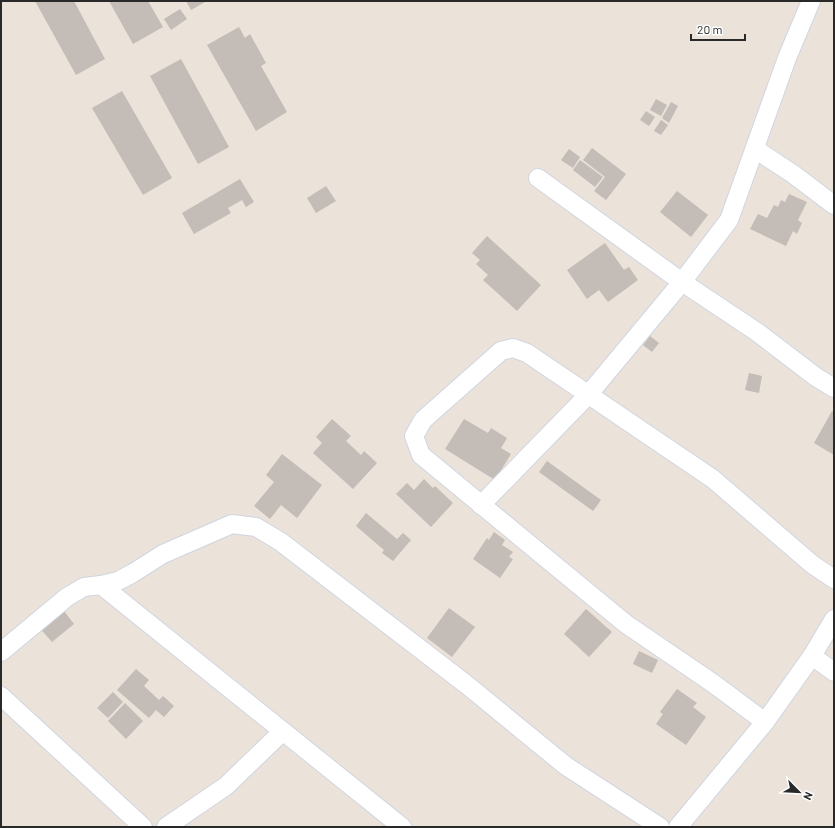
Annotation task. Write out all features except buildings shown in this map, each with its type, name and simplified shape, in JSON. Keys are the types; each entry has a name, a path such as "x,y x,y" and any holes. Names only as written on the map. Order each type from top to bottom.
{"street":[{"path":"481,505 588,395 682,282 729,220 787,58 812,1"},
{"path":"755,149 834,205"},
{"path":"538,178 682,282 757,332 816,377 834,388"},
{"path":"765,722 714,684 626,624 421,455 414,436 423,420 501,350 513,348 526,353 713,479 813,565 834,579"},
{"path":"1,652 67,597 84,587 118,581 163,554 232,524 256,527 281,542 461,680 566,766 660,827"},
{"path":"101,585 402,827"},
{"path":"678,827 765,722 812,656 834,619"},
{"path":"812,656 834,672"},
{"path":"1,697 143,827"},
{"path":"166,827 226,786 282,731"}]}
